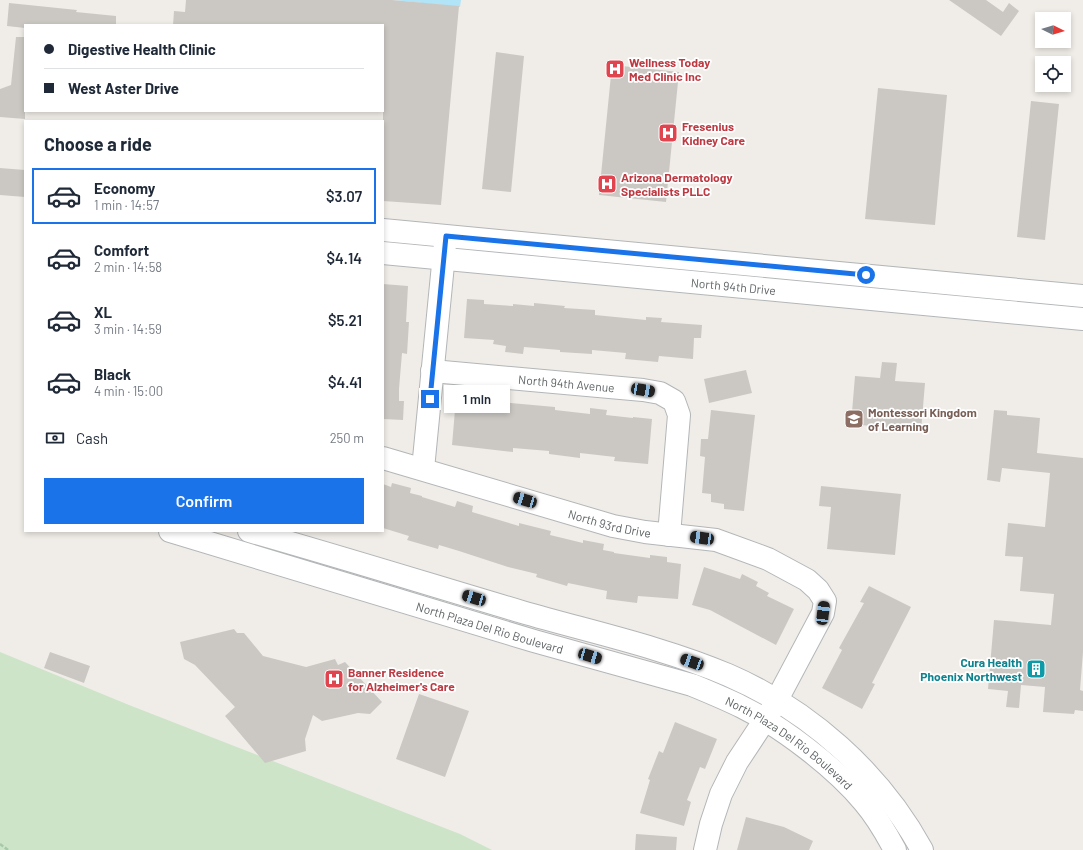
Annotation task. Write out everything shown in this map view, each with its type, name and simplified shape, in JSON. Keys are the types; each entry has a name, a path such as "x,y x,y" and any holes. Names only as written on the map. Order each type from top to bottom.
{"street":[{"name":"North 94th Drive","path":"384,230 1083,296"},
{"path":"423,469 446,236"},
{"name":"North 94th Drive","path":"384,253 1083,319"},
{"path":"801,292 804,269"},
{"name":"North 94th Avenue","path":"432,371 643,390 660,393 674,401 679,415 669,535"},
{"name":"North 93rd Drive","path":"384,458 613,526 645,532 716,540 768,559 807,580 818,590 825,601 823,613 776,700"},
{"name":"North Plaza Del Rio Boulevard","path":"177,532 218,538 534,641 692,685 743,707 806,748 846,783 864,802 890,841"},
{"name":"North Plaza Del Rio Boulevard","path":"253,532 680,658 729,676 776,700 804,718 837,744 879,788 904,819 922,850"},
{"path":"706,850 711,824 721,794 737,762 765,720 776,700"},
{"path":"890,841 904,819"}],"path":[{"path":"0,844 8,850"}],"green space":[{"path":"0,652 129,705 460,834 492,850 0,850"}],"water":[{"path":"394,0 461,0 460,7"}],"building":[{"path":"186,0 392,0 459,6 441,205 384,201 384,24 173,24 174,11 185,12"},
{"path":"949,0 986,0 1003,12 1009,3 1019,11 1001,36"},
{"path":"9,3 77,10 76,12 116,16 116,24 24,24 24,28 7,26"},
{"path":"16,37 24,37 25,119 0,117 0,89 11,85"},
{"path":"496,52 524,56 511,192 482,189"},
{"path":"612,65 679,72 666,202 599,195"},
{"path":"878,88 947,95 935,225 865,219"},
{"path":"1031,101 1059,104 1045,240 1017,237"},
{"path":"0,168 24,170 24,197 0,195"},
{"path":"384,284 408,286 406,322 409,322 407,354 402,353 399,389 399,401 404,401 403,420 384,419"},
{"path":"467,299 484,300 484,304 534,306 534,303 565,306 564,308 595,310 595,315 646,320 646,317 662,318 661,322 702,325 701,338 694,338 693,359 659,356 658,362 625,359 626,353 592,350 592,354 560,352 560,350 524,347 523,354 505,352 506,346 493,344 494,340 464,338"},
{"path":"882,362 897,363 895,381 925,383 921,431 851,424 855,376 880,378"},
{"path":"746,370 752,393 709,403 704,379"},
{"path":"471,397 489,399 488,401 555,407 555,410 590,414 590,408 607,410 606,415 652,419 648,464 614,461 615,457 580,453 580,458 549,454 549,451 513,448 513,452 452,445 455,410 470,411"},
{"path":"711,410 755,415 744,511 724,509 724,504 711,502 711,494 702,493 705,457 700,456 701,439 708,439"},
{"path":"994,410 1007,411 1007,415 1040,418 1037,453 1083,458 1083,652 1080,690 1083,691 1083,711 1075,710 1074,714 1043,712 1045,687 1021,685 1019,708 1006,707 1008,691 988,689 994,620 1051,625 1054,594 1020,591 1023,557 1005,556 1008,523 1045,527 1050,473 1002,468 1000,482 987,480"},
{"path":"392,483 411,488 410,493 455,507 457,501 473,506 472,512 519,526 519,523 551,531 550,535 583,543 583,540 604,544 603,550 614,553 650,558 650,555 667,557 667,562 681,564 678,599 638,596 637,603 606,599 607,591 568,583 567,586 536,577 537,574 508,567 439,545 438,549 407,540 409,536 384,528 384,484 391,487"},
{"path":"821,486 901,494 895,555 827,549 831,507 819,506"},
{"path":"704,567 740,579 742,574 758,582 756,586 769,593 767,596 794,609 776,645 710,610 692,605"},
{"path":"869,586 911,607 872,683 875,684 862,709 822,688 842,650 839,648 864,603 860,602"},
{"path":"234,629 237,633 244,633 263,656 306,667 335,659 338,665 345,662 382,702 370,714 358,713 322,721 313,715 305,739 306,751 265,763 225,716 235,707 195,665 184,659 180,642"},
{"path":"50,652 90,666 84,683 44,668"},
{"path":"419,694 469,711 445,777 396,759"},
{"path":"675,722 717,739 705,769 700,767 687,800 691,802 684,826 640,813 650,780 648,779 659,751 663,753"},
{"path":"746,817 784,827 813,841 809,850 737,850"},
{"path":"636,834 677,837 676,850 635,850"}],"place":[{"name":"Wellness Today Med Clinic Inc","path":"615,69"},
{"name":"Fresenius Kidney Care","path":"668,133"},
{"name":"Arizona Dermatology Specialists PLLC","path":"607,184"},
{"name":"Montessori Kingdom of Learning","path":"854,419"},
{"name":"Cura Health Phoenix Northwest","path":"1036,669"},
{"name":"Banner Residence for Alzheimer's Care","path":"334,679"}],"route":[{"path":"430,399 446,236 866,275"}]}
